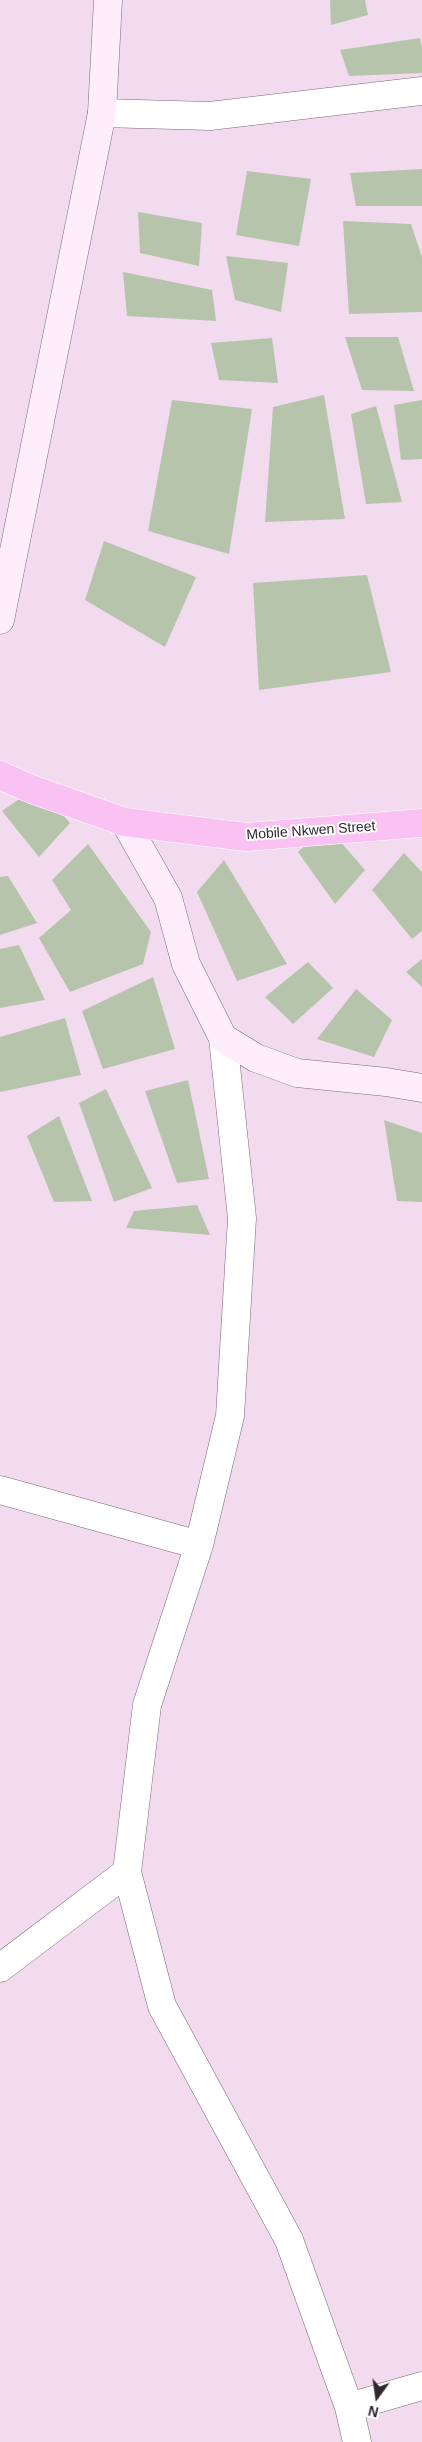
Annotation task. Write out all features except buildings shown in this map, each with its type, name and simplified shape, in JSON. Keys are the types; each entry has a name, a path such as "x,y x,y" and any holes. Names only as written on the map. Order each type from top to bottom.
{"highway":[{"name":"Mobile Nkwen Street","path":"0,775 31,789 125,822 246,837 422,823"}],"street":[{"path":"0,620 102,112 108,0"},
{"path":"102,112 210,116 422,91"},
{"path":"125,822 168,898 186,964 223,1038 242,1218 230,1416 199,1546 147,1705 127,1872 162,2006 289,2240 349,2407 357,2442"},
{"path":"223,1038 256,1058 297,1073 386,1082 422,1088"},
{"path":"0,1490 199,1546"},
{"path":"0,1968 127,1872"},
{"path":"349,2407 422,2386"}]}
